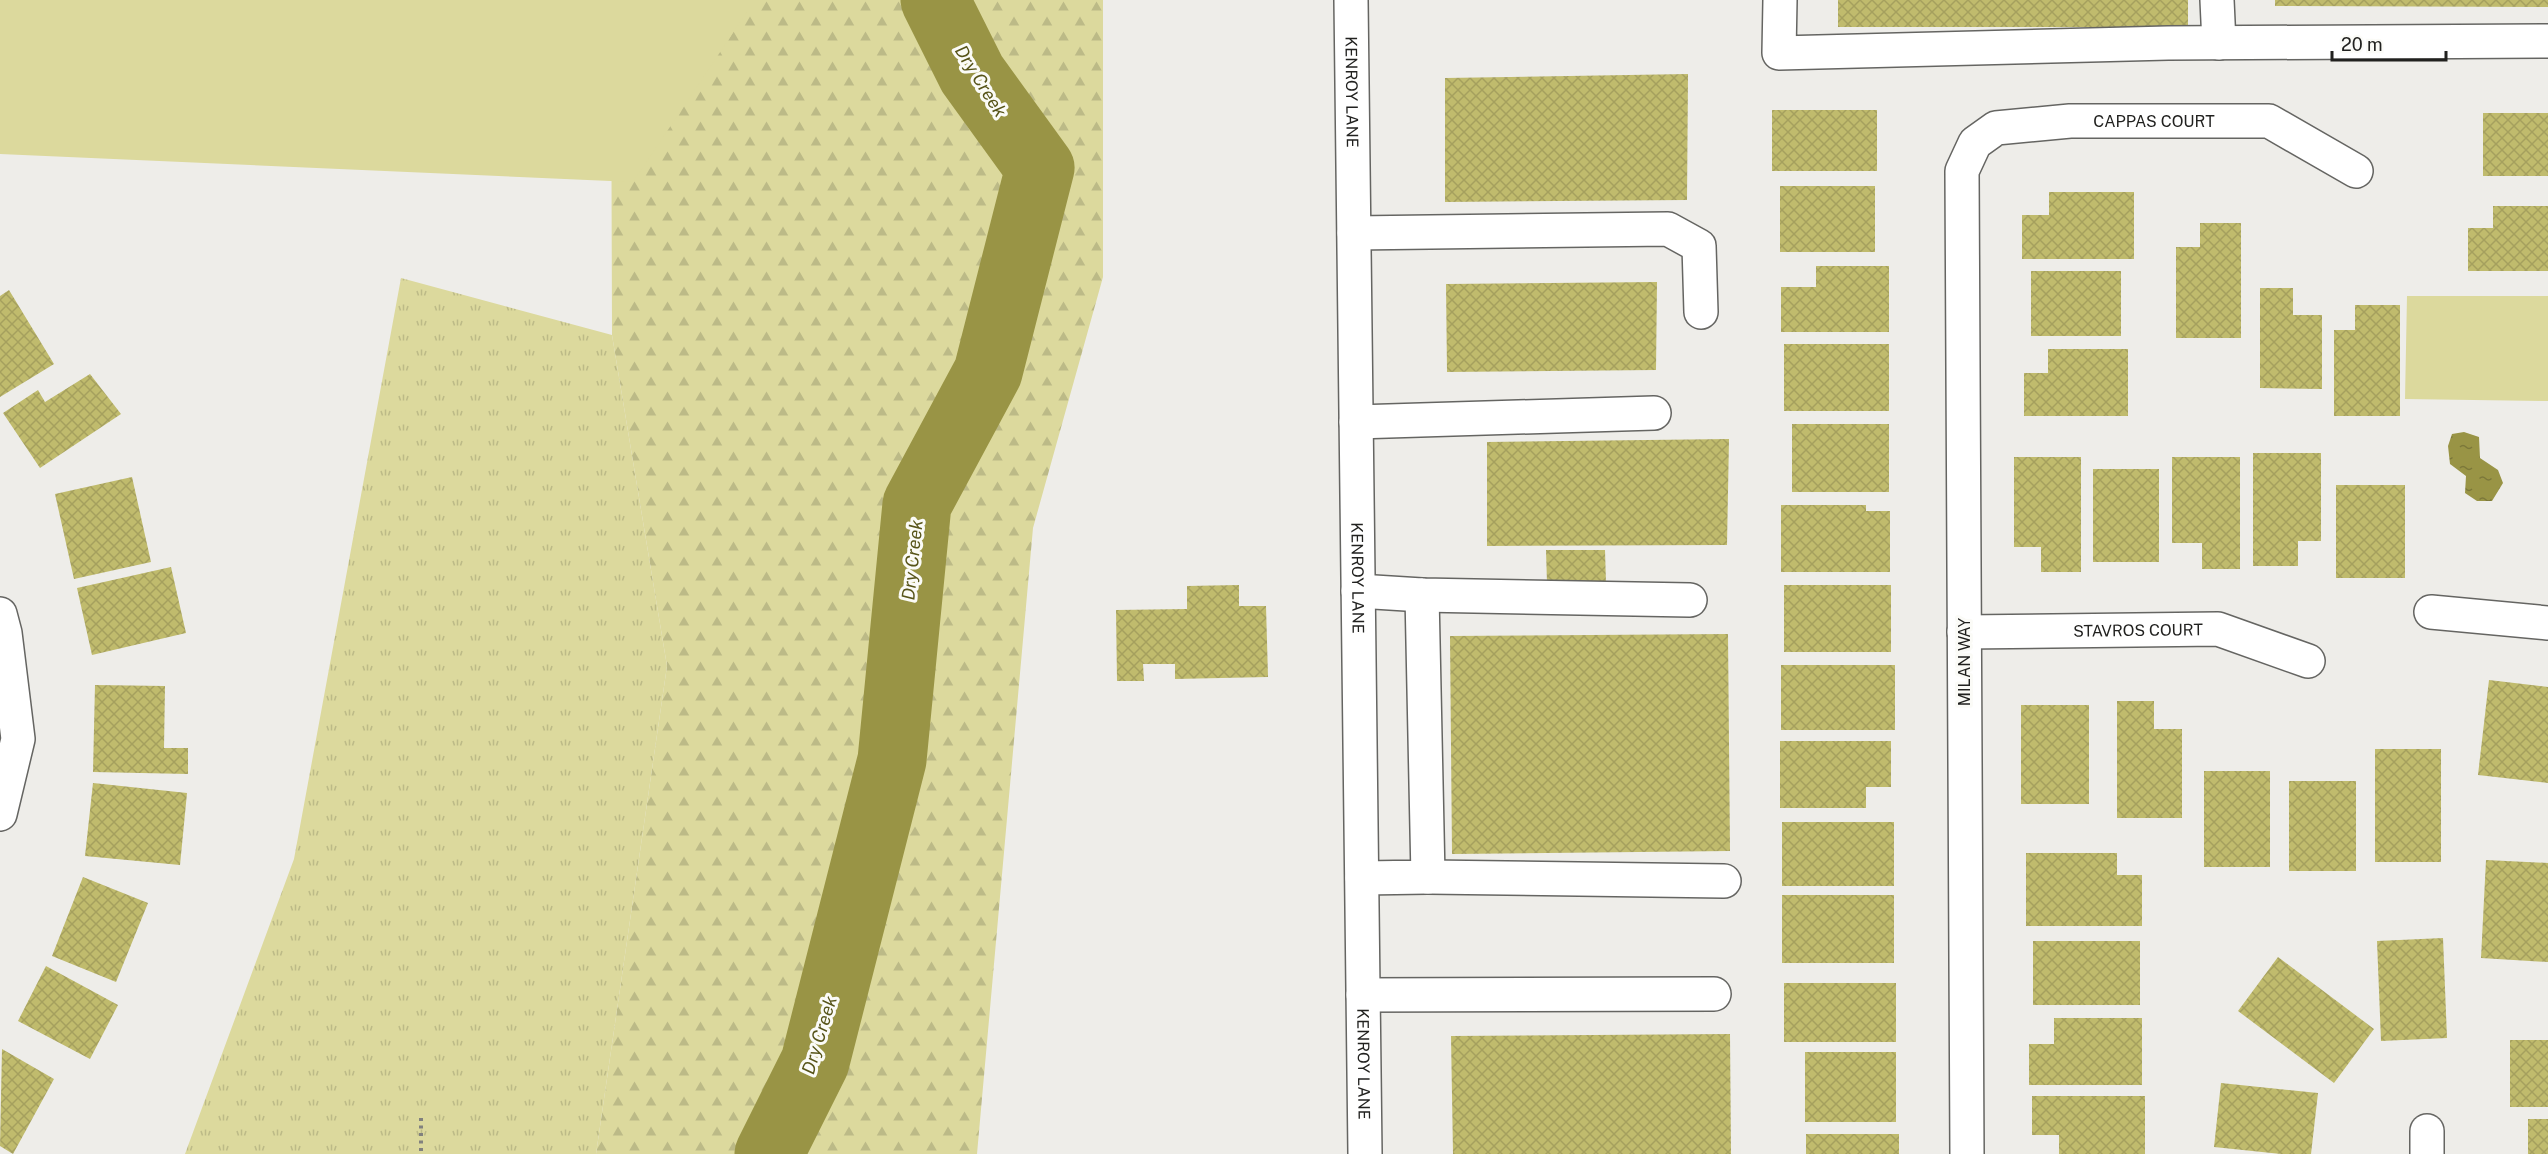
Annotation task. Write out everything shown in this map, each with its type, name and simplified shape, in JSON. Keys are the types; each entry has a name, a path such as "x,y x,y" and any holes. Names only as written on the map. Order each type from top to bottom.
{"street":[{"name":"KENROY LANE","path":"1351,0 1365,1154"},
{"path":"1780,0 1779,53 2219,43 2548,41"},
{"path":"2217,0 2219,43"},
{"name":"CAPPAS COURT","path":"1962,171 1975,143 1996,128 2070,121 2269,121 2356,171"},
{"name":"MILAN WAY","path":"1962,171 1968,1154"},
{"path":"1354,233 1668,229 1699,246 1701,312"},
{"path":"1356,422 1654,414"},
{"path":"1358,591 1422,595 1690,600"},
{"path":"1422,595 1428,877"},
{"path":"2431,612 2548,623"},
{"path":"0,614 5,633 18,739 0,814"},
{"name":"STAVROS COURT","path":"1964,632 2218,629 2308,661"},
{"path":"1362,878 1724,880"},
{"path":"1363,995 1714,994"}],"path":[{"path":"421,1118 421,1154"}],"green space":[{"path":"0,0 747,0 747,12 633,182 0,154"},
{"path":"611,0 1103,0 1103,277 1033,528 977,1154 596,1154 667,666 612,335"},
{"path":"401,278 612,335 667,666 596,1154 185,1154 294,859"},
{"path":"2407,296 2548,296 2548,401 2405,399"}],"water":[{"path":"2464,432 2479,437 2480,458 2498,470 2503,483 2492,501 2477,501 2465,493 2466,476 2450,464 2448,446 2452,434"}],"building":[{"path":"1838,0 2188,0 2188,27 1838,27"},
{"path":"2275,0 2548,0 2548,7 2275,6"},
{"path":"1688,74 1687,200 1445,202 1445,78"},
{"path":"1772,110 1877,110 1877,171 1772,171"},
{"path":"2483,113 2548,113 2548,176 2483,176"},
{"path":"1780,186 1875,186 1875,252 1780,252"},
{"path":"2049,192 2134,192 2134,259 2022,259 2022,215 2049,215"},
{"path":"2493,206 2548,206 2548,271 2468,271 2468,228 2493,228"},
{"path":"2200,223 2241,223 2241,338 2176,338 2176,247 2200,247"},
{"path":"1816,266 1889,266 1889,332 1781,332 1781,287 1816,287"},
{"path":"2031,271 2121,271 2121,336 2031,336"},
{"path":"1657,282 1656,370 1447,372 1446,284"},
{"path":"2260,288 2293,288 2293,315 2322,315 2322,389 2260,388"},
{"path":"9,290 54,364 0,397 0,296"},
{"path":"2355,305 2400,305 2400,416 2334,416 2334,330 2355,330"},
{"path":"1784,344 1889,344 1889,411 1784,411"},
{"path":"2048,349 2128,349 2128,416 2024,416 2024,373 2048,373"},
{"path":"90,374 121,414 40,468 3,413 38,390 45,402"},
{"path":"1792,424 1889,424 1889,492 1792,492"},
{"path":"1729,439 1727,545 1487,546 1487,442"},
{"path":"2253,453 2321,453 2321,541 2298,541 2298,566 2253,566"},
{"path":"2014,457 2081,457 2081,572 2041,572 2041,547 2014,547"},
{"path":"2172,457 2240,457 2240,569 2202,569 2202,543 2172,543"},
{"path":"2093,469 2159,469 2159,562 2093,562"},
{"path":"132,477 151,562 74,579 55,494"},
{"path":"2336,485 2405,485 2405,578 2336,578"},
{"path":"1781,505 1866,505 1866,511 1890,511 1890,572 1781,572"},
{"path":"1546,550 1605,550 1606,583 1547,583"},
{"path":"171,567 186,633 92,655 77,588"},
{"path":"1239,585 1239,606 1266,606 1268,677 1175,679 1175,664 1143,664 1144,681 1117,681 1116,610 1187,609 1187,586"},
{"path":"1784,585 1891,585 1891,652 1784,652"},
{"path":"1728,634 1730,851 1452,854 1450,636"},
{"path":"1781,665 1895,665 1895,730 1781,730"},
{"path":"2489,680 2548,687 2548,783 2478,775"},
{"path":"95,685 165,686 164,748 188,748 188,774 93,772"},
{"path":"2117,701 2154,701 2154,729 2182,729 2182,818 2117,818"},
{"path":"2021,705 2089,705 2089,804 2021,804"},
{"path":"1780,741 1891,741 1891,787 1866,787 1866,808 1780,808"},
{"path":"2375,749 2441,749 2441,862 2375,862"},
{"path":"2204,771 2270,771 2270,867 2204,867"},
{"path":"2289,781 2356,781 2356,871 2289,871"},
{"path":"93,783 187,793 180,865 85,856"},
{"path":"1782,822 1894,822 1894,886 1782,886"},
{"path":"2026,853 2117,853 2117,875 2142,875 2142,926 2026,926"},
{"path":"2486,860 2548,863 2548,962 2481,958"},
{"path":"83,877 148,903 116,982 52,956"},
{"path":"1782,895 1894,895 1894,963 1782,963"},
{"path":"2443,938 2447,1038 2381,1041 2377,941"},
{"path":"2033,941 2140,941 2140,1005 2033,1005"},
{"path":"2278,957 2374,1029 2334,1083 2238,1011"},
{"path":"46,966 118,1005 90,1059 18,1021"},
{"path":"1784,983 1896,983 1896,1042 1784,1042"},
{"path":"2054,1018 2142,1018 2142,1085 2029,1085 2029,1044 2054,1044"},
{"path":"1730,1034 1731,1154 1453,1154 1451,1036"},
{"path":"2510,1040 2548,1040 2548,1107 2510,1107"},
{"path":"2,1049 54,1079 13,1154 0,1146"},
{"path":"1805,1052 1896,1052 1896,1122 1805,1122"},
{"path":"2221,1083 2318,1093 2311,1154 2281,1154 2214,1147"},
{"path":"2032,1096 2145,1096 2145,1154 2059,1154 2059,1135 2032,1135"},
{"path":"2528,1119 2548,1119 2548,1154 2528,1154"},
{"path":"1806,1134 1899,1134 1899,1154 1806,1154"}],"waterway":[{"name":"Dry Creek","path":"769,1154 815,1062 892,760 917,504 988,372 1040,168 972,74 935,0"}]}
